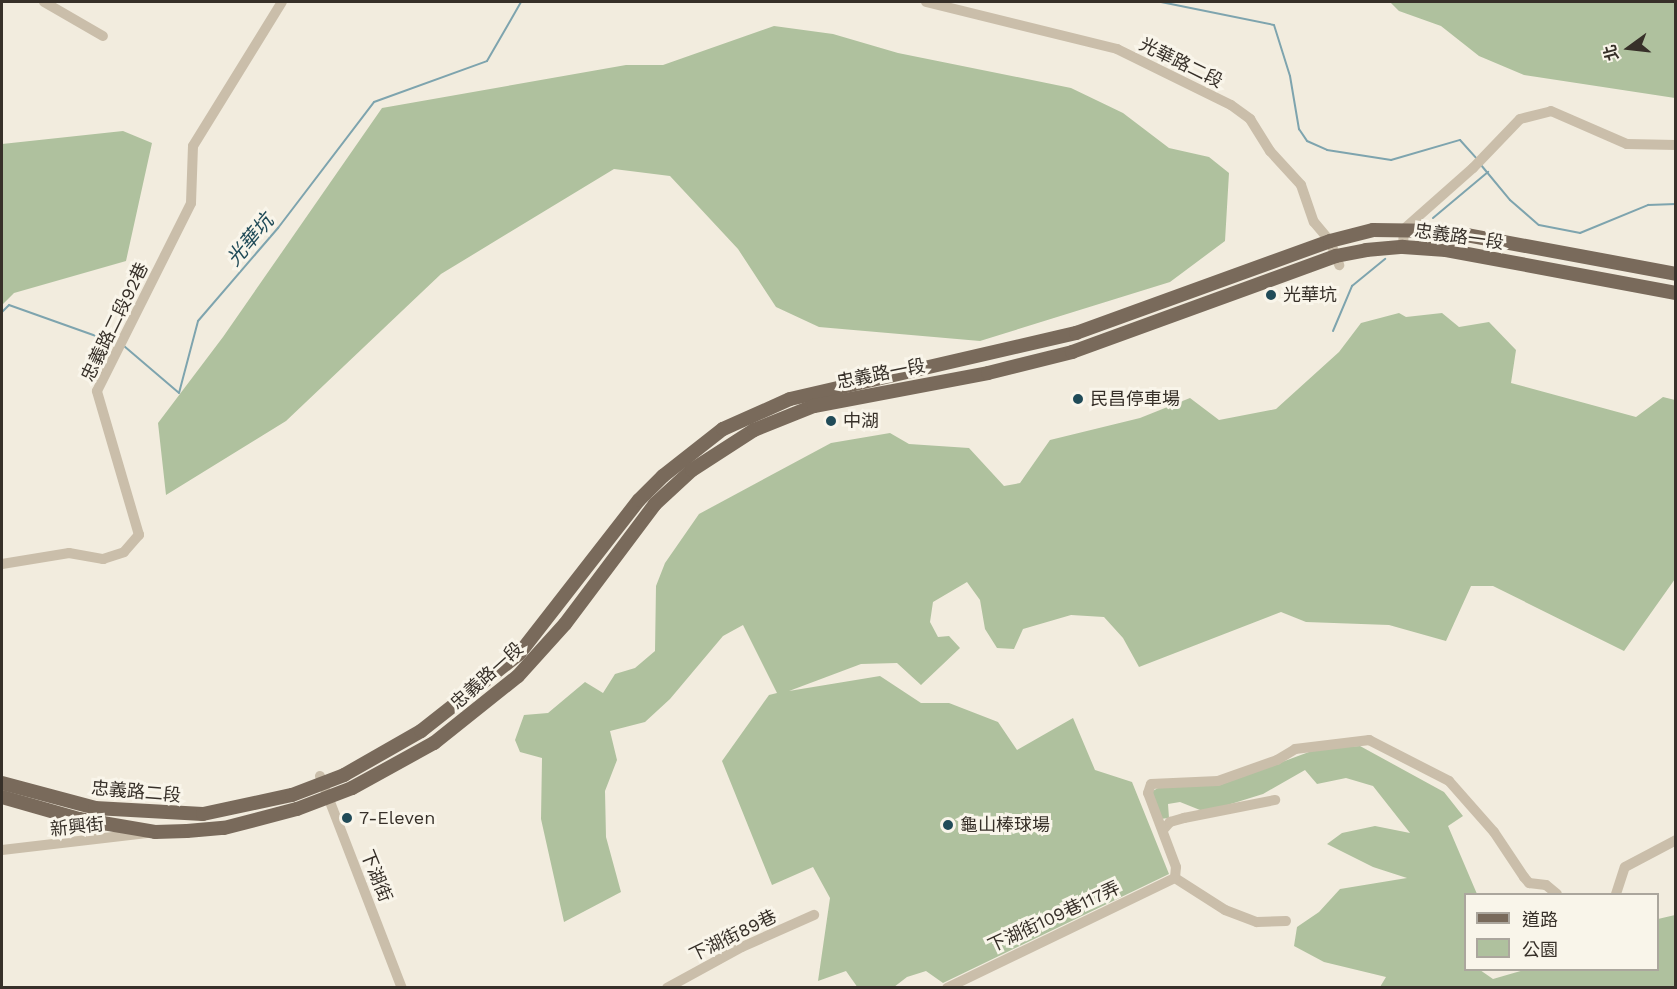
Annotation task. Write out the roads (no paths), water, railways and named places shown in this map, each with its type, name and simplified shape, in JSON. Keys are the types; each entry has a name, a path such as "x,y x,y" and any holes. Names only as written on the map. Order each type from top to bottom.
{"main road":[{"name":"忠義路一段","path":"224,828 327,799 387,771 463,722 518,676 582,589 650,488 723,429 809,393 1099,325 1330,241 1373,230 1444,231 1676,274"},
{"name":"忠義路一段","path":"321,780 396,747 484,684 582,589 655,504 728,444 814,406 989,376 1109,340 1337,261 1403,247 1446,250 1676,293"},
{"path":"984,353 989,376"},
{"name":"忠義路二段","path":"2,783 95,808 163,815 219,813 292,795 321,780"},
{"name":"忠義路二段","path":"2,797 79,819 155,832 224,828"}],"street":[{"path":"44,2 103,36"},
{"name":"忠義路二段92巷","path":"2,564 69,553 103,559 124,552 139,535 97,391 192,203 193,146 282,2"},
{"name":"光華路二段","path":"926,2 1117,49 1231,105 1250,119 1270,151 1301,185 1314,222 1330,241 1337,261"},
{"path":"1403,247 1404,229 1473,168 1520,119 1551,111 1627,144 1676,145"},
{"path":"1286,921 1257,922 1225,910 1175,878 1176,867 1148,793 1151,784 1218,781 1277,760 1295,749 1369,740 1449,781 1494,832 1529,883 1546,885 1556,893"},
{"name":"下湖街","path":"321,780 402,987"},
{"path":"1163,830 1170,822 1184,818 1275,800"},
{"name":"新興街","path":"2,850 118,839 155,832"},
{"path":"1616,893 1625,867 1676,840"},
{"name":"下湖街109巷117弄","path":"946,987 1175,878"},
{"name":"下湖街89巷","path":"667,987 742,947 814,915"}],"waterway":[{"name":"光華坑","path":"124,346 179,393 198,321 278,228 374,102 487,61 521,2"},
{"name":"光華坑","path":"1161,2 1274,25 1290,76 1299,129 1307,141 1327,150 1391,160 1460,140 1476,158"},
{"name":"光華坑","path":"1481,165 1510,200 1539,225 1580,233 1648,205 1676,204"},
{"path":"1433,218 1488,172"},
{"path":"1333,331 1352,286 1385,259"},
{"name":"光華坑","path":"2,312 9,305 116,343"}],"place":[{"name":"光華坑","path":"1271,295"},
{"name":"民昌停車場","path":"1078,399"},
{"name":"中湖","path":"831,421"},
{"name":"7-Eleven","path":"347,818"},
{"name":"龜山棒球場","path":"948,825"}]}
